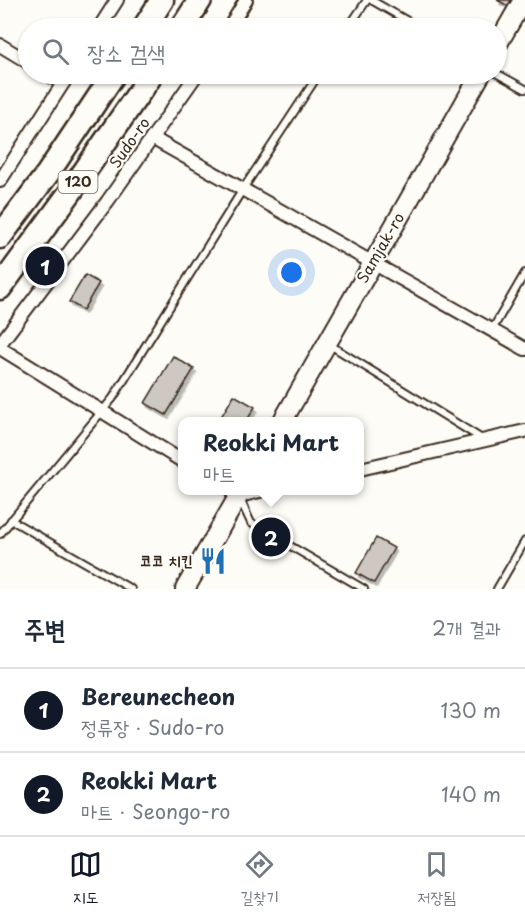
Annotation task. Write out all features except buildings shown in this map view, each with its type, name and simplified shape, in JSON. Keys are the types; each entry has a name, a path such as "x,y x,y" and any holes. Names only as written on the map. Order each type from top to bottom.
{"highway":[{"path":"150,18 162,0"},
{"path":"188,18 200,0"},
{"name":"120","path":"0,237 48,173 107,84"},
{"name":"120","path":"0,288 145,84"}],"street":[{"path":"105,18 117,0"},
{"path":"235,18 246,0"},
{"path":"507,27 523,0"},
{"path":"0,45 18,56"},
{"path":"0,181 62,84"},
{"name":"Sudo-ro","path":"0,346 190,84"},
{"name":"Samjak-ro","path":"285,417 475,84"},
{"path":"152,138 525,350"},
{"path":"0,346 178,458"},
{"path":"364,468 525,431"},
{"path":"185,589 235,495"}],"lane":[{"path":"356,18 369,0 402,18"},
{"path":"507,79 525,89"},
{"path":"0,534 113,398 243,189 312,84"},
{"path":"492,330 525,273"},
{"path":"327,343 485,441"},
{"path":"238,495 250,523 364,589"},
{"path":"11,519 131,589"},
{"path":"497,589 525,541"}],"place":[{"name":"Bereunecheon","path":"45,266"},
{"name":"Reokki Mart","path":"271,537"},
{"name":"코코 치킨","path":"213,561"}]}
